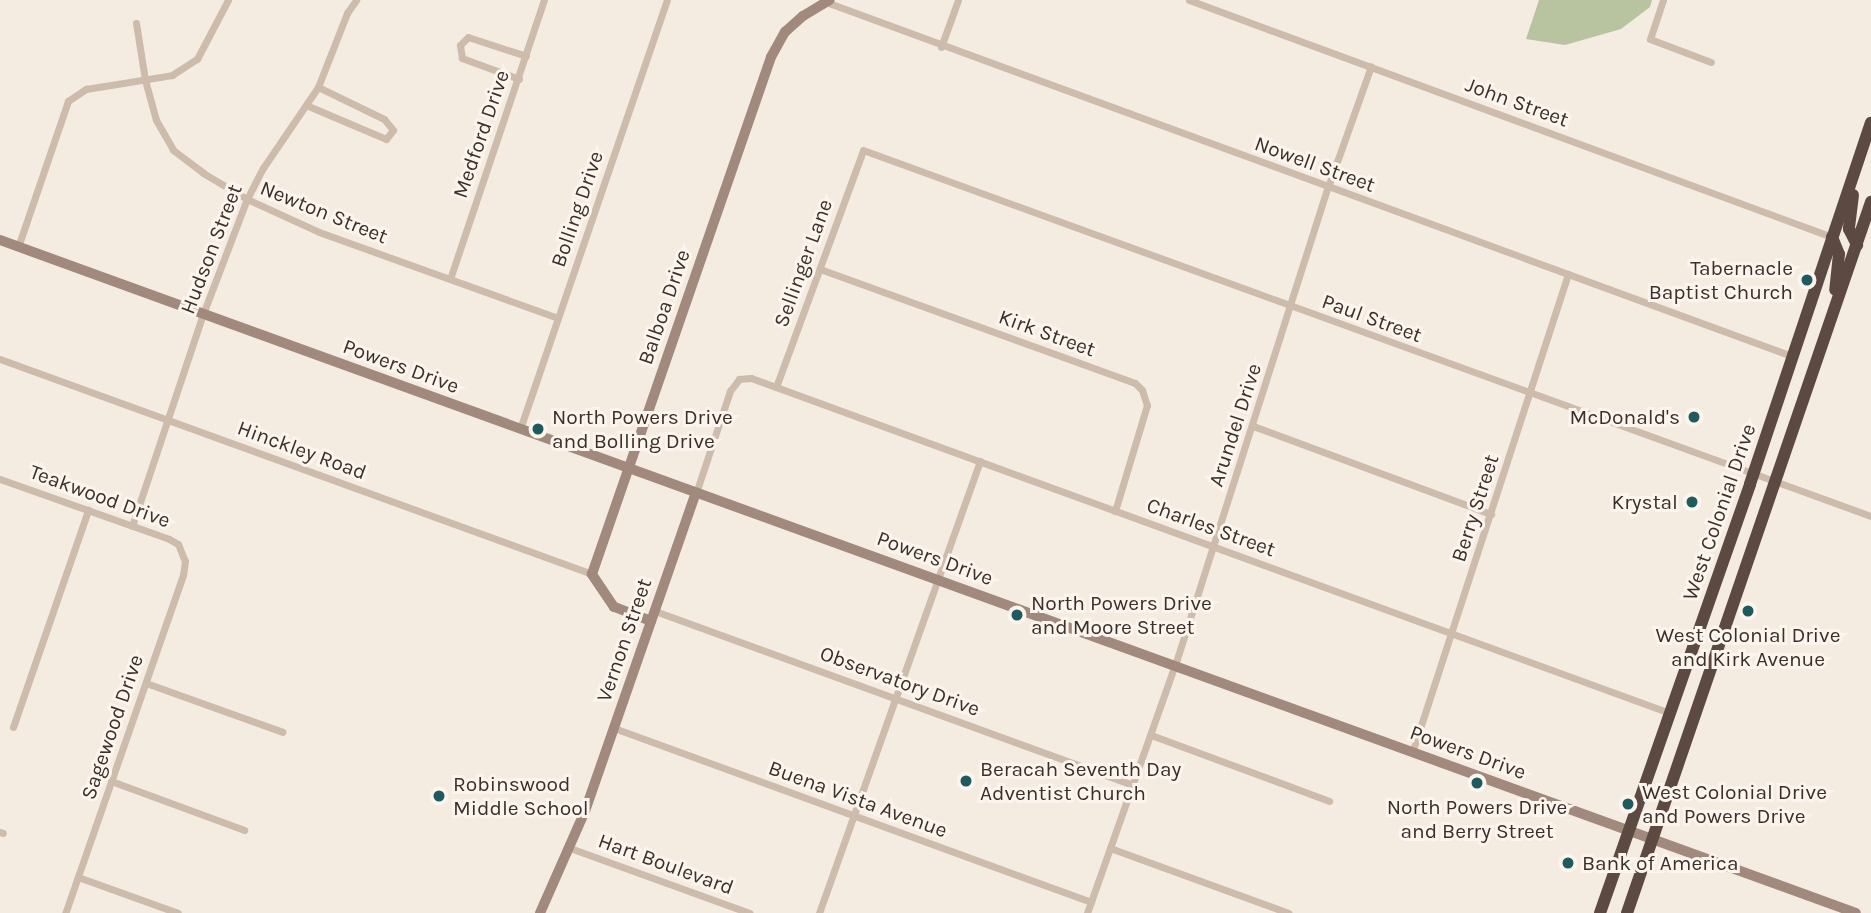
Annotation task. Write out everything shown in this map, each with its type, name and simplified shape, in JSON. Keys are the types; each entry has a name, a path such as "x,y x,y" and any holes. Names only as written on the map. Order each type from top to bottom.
{"highway":[{"name":"West Colonial Drive","path":"1600,913 1753,475 1871,123"},
{"path":"1855,170 1849,229 1857,245"},
{"path":"1627,913 1871,202"},
{"path":"1831,318 1839,254 1832,237"}],"street":[{"path":"18,247 68,101 86,89 172,75 197,59 228,0"},
{"name":"Hudson Street","path":"132,526 203,314 247,199 263,168 318,87 347,13 356,0"},
{"name":"Medford Drive","path":"450,279 544,0"},
{"name":"Bolling Drive","path":"520,429 667,0"},
{"path":"942,47 958,0"},
{"name":"John Street","path":"1189,0 1832,237"},
{"path":"1662,0 1650,38 1711,62"},
{"name":"Nowell Street","path":"828,1 942,47 1793,356"},
{"name":"Balboa Drive","path":"592,574 771,57 785,32 803,16 828,1"},
{"name":"Newton Street","path":"136,23 145,80 156,120 173,150 247,199 318,232 558,318"},
{"path":"519,79 462,58 460,45 468,37 526,55"},
{"name":"Arundel Drive","path":"1087,913 1151,735 1328,187 1371,66"},
{"path":"306,105 386,139 393,130 384,119 318,87"},
{"name":"Sellinger Lane","path":"776,387 863,150"},
{"name":"Paul Street","path":"863,150 1530,395 1871,516"},
{"name":"Powers Drive","path":"0,240 1856,913"},
{"name":"Kirk Street","path":"820,269 1135,383 1142,390 1147,405 1115,510"},
{"name":"Berry Street","path":"1412,752 1569,274"},
{"name":"Hinckley Road","path":"0,359 592,574"},
{"name":"Charles Street","path":"739,379 751,378 1671,713"},
{"name":"Vernon Street","path":"540,913 570,848 655,611 726,401 739,379"},
{"path":"1253,426 1491,514"},
{"path":"819,913 980,461"},
{"name":"Teakwood Drive","path":"0,479 169,538 183,553"},
{"path":"13,727 88,510"},
{"name":"Sagewood Drive","path":"65,913 183,575 183,553"},
{"path":"592,574 614,607 651,621"},
{"name":"Observatory Drive","path":"655,611 1133,785"},
{"path":"146,683 283,732"},
{"name":"Buena Vista Avenue","path":"614,728 1091,902"},
{"path":"1151,735 1329,801"},
{"path":"111,781 244,830"},
{"name":"Hart Boulevard","path":"570,848 750,913"},
{"path":"1110,848 1289,913"},
{"path":"78,877 178,913"}],"green space":[{"path":"1539,0 1652,0 1650,7 1621,29 1565,45 1526,39"}],"place":[{"name":"Tabernacle Baptist Church","path":"1807,280"},
{"name":"McDonald's","path":"1694,417"},
{"name":"North Powers Drive and Bolling Drive","path":"538,429"},
{"name":"Krystal","path":"1692,502"},
{"name":"West Colonial Drive and Kirk Avenue","path":"1748,611"},
{"name":"North Powers Drive and Moore Street","path":"1017,615"},
{"name":"Beracah Seventh Day Adventist Church","path":"966,781"},
{"name":"North Powers Drive and Berry Street","path":"1477,783"},
{"name":"Robinswood Middle School","path":"439,796"},
{"name":"West Colonial Drive and Powers Drive","path":"1628,804"},
{"name":"Bank of America","path":"1568,863"}]}
